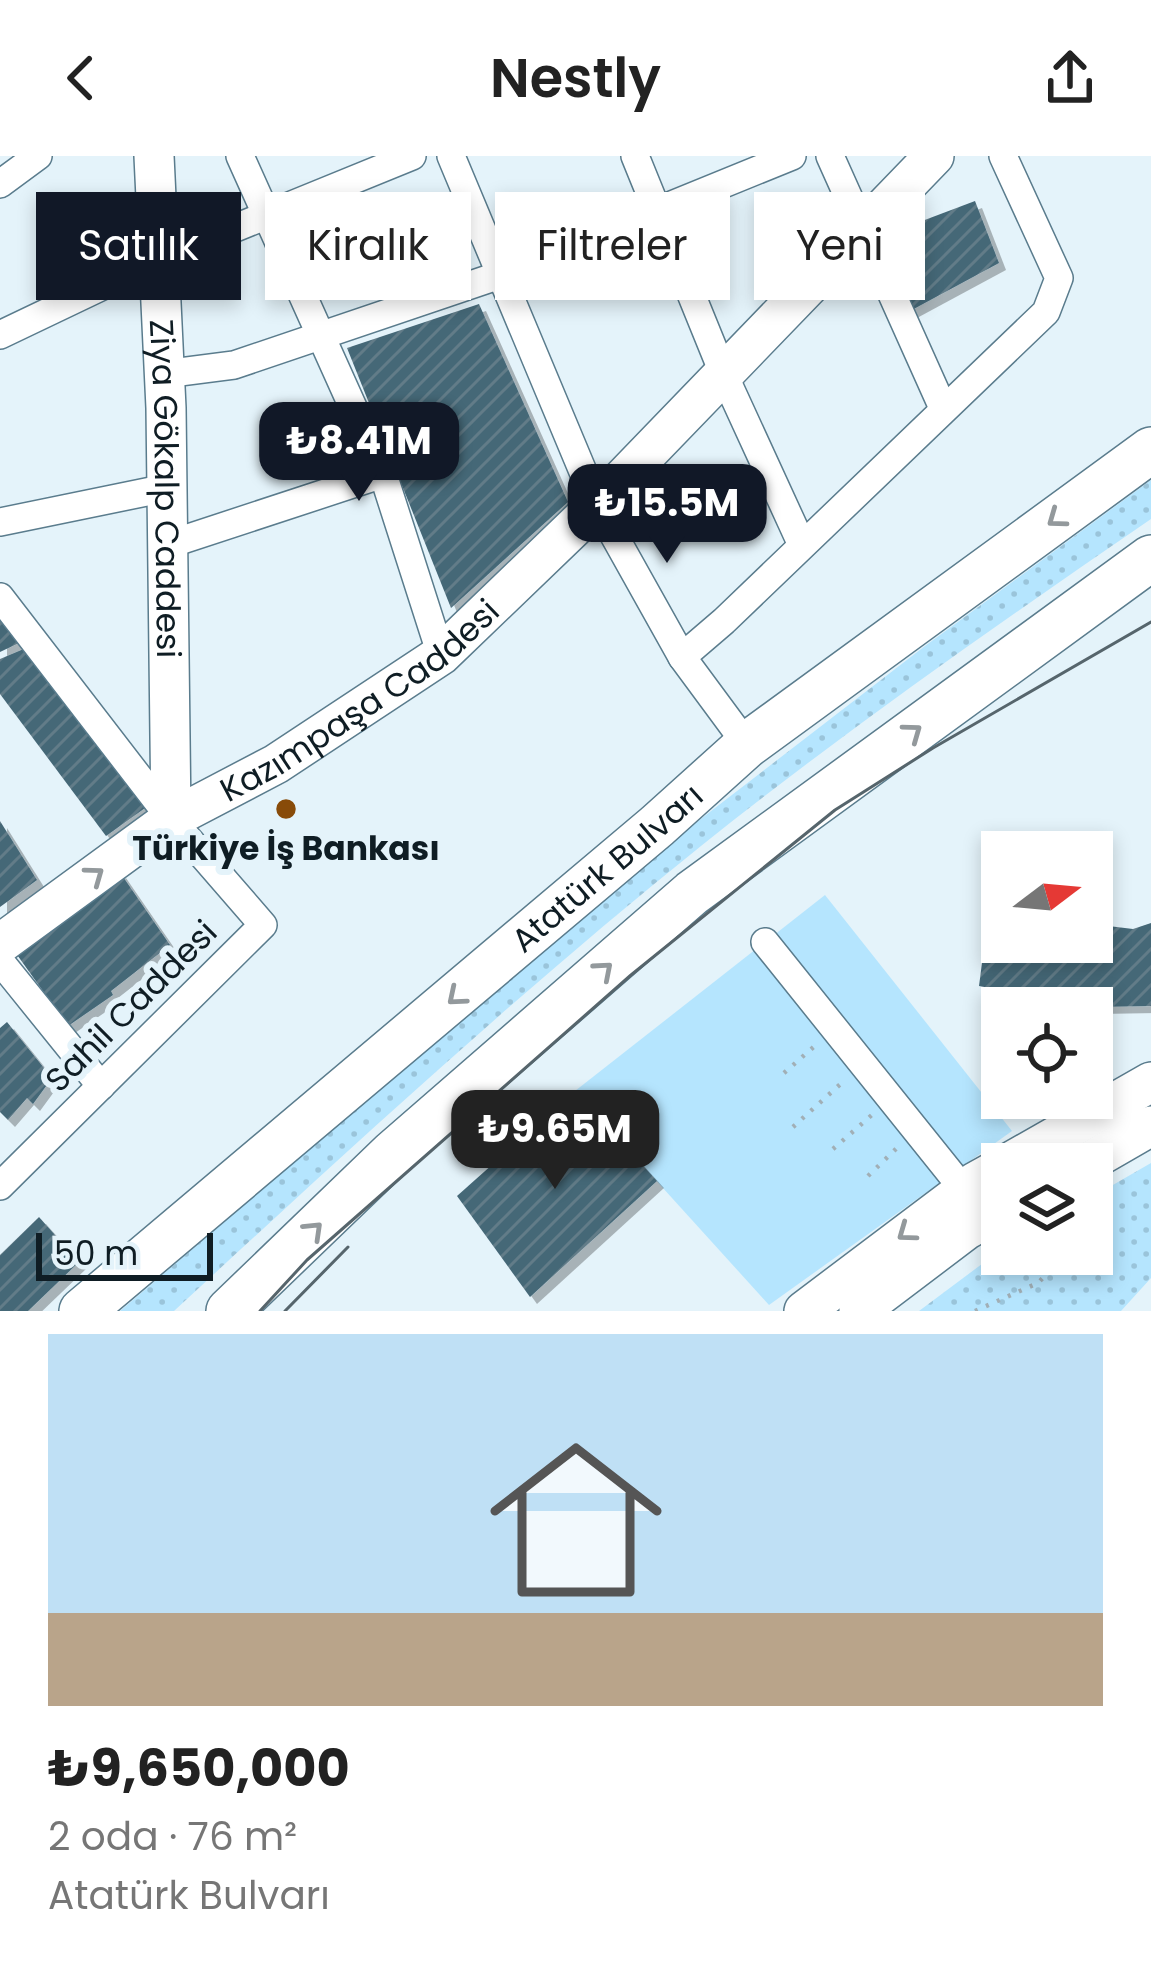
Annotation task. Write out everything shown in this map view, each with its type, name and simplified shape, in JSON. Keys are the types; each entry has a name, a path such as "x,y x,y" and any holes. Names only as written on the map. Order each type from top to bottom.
{"main road":[{"name":"Ziya Gökalp Caddesi","path":"154,156 156,192"},
{"name":"Kazımpaşa Caddesi","path":"901,192 934,156"},
{"name":"Ziya Gökalp Caddesi","path":"161,300 171,819"},
{"name":"Kazımpaşa Caddesi","path":"0,944 171,819 276,764 441,655 597,505 797,300"},
{"name":"Atatürk Bulvarı","path":"82,1311 747,745 1151,450"},
{"path":"230,1311 393,1153 692,893 1151,558"},
{"path":"1045,1143 1151,1082"},
{"path":"1113,1148 1151,1126"},
{"path":"804,1311 981,1180"},
{"path":"859,1311 981,1222"}],"street":[{"path":"0,184 38,156"},
{"path":"240,156 265,216 241,226"},
{"path":"324,192 412,156"},
{"path":"451,156 495,263"},
{"path":"635,156 650,192"},
{"path":"707,192 792,156"},
{"path":"830,156 845,192"},
{"path":"682,657 1046,312 1059,278 1003,156"},
{"path":"164,374 234,365 495,277"},
{"path":"0,335 73,300"},
{"path":"303,300 382,474 441,655"},
{"path":"511,300 597,505 682,657 747,745"},
{"path":"693,300 802,545"},
{"path":"894,300 943,408"},
{"path":"167,545 382,474"},
{"path":"0,522 166,488"},
{"path":"0,597 171,819"},
{"name":"Sahil Caddesi","path":"3,1176 263,925 171,819"},
{"path":"765,941 964,1190"},
{"path":"0,961 101,1086"}],"path":[{"path":"784,1073 835,1028"},
{"path":"793,1127 863,1063"},
{"path":"833,1149 891,1098"},
{"path":"868,1176 916,1130"},
{"path":"975,1311 1038,1283 1046,1275"}],"shaded area":[{"path":"1151,480 1151,519 923,678 701,846 499,1016 174,1311 120,1311 654,855 925,646"},
{"path":"825,895 981,1092 981,1119 1002,1119 1012,1131 995,1143 981,1143 981,1153 769,1305 575,1091"},
{"path":"1151,1163 1151,1278 1121,1311 919,1311 981,1265 981,1275 1113,1275 1113,1185"}],"building":[{"path":"975,201 999,263 910,311 905,300 925,300 925,220"},
{"path":"479,304 568,502 451,608 347,348"},
{"path":"0,618 21,642 0,652"},
{"path":"31,646 152,803 106,836 0,694 0,659"},
{"path":"0,821 37,880 0,907"},
{"path":"119,871 170,945 111,991 113,995 68,1026 10,945"},
{"path":"1151,923 1151,1006 1113,1007 1113,987 979,986 982,963 1113,963 1113,927 1133,929"},
{"path":"7,1022 52,1078 33,1104 27,1098 8,1120 0,1112 0,1028"},
{"path":"575,1091 657,1181 530,1297 457,1196"},
{"path":"39,1217 79,1262 28,1311 0,1311 0,1255"}],"tram line":[{"path":"260,1311 307,1260 631,975 835,810 1151,622"},
{"path":"285,1311 348,1247"}],"place":[{"name":"Türkiye İş Bankası","path":"286,809"}]}
